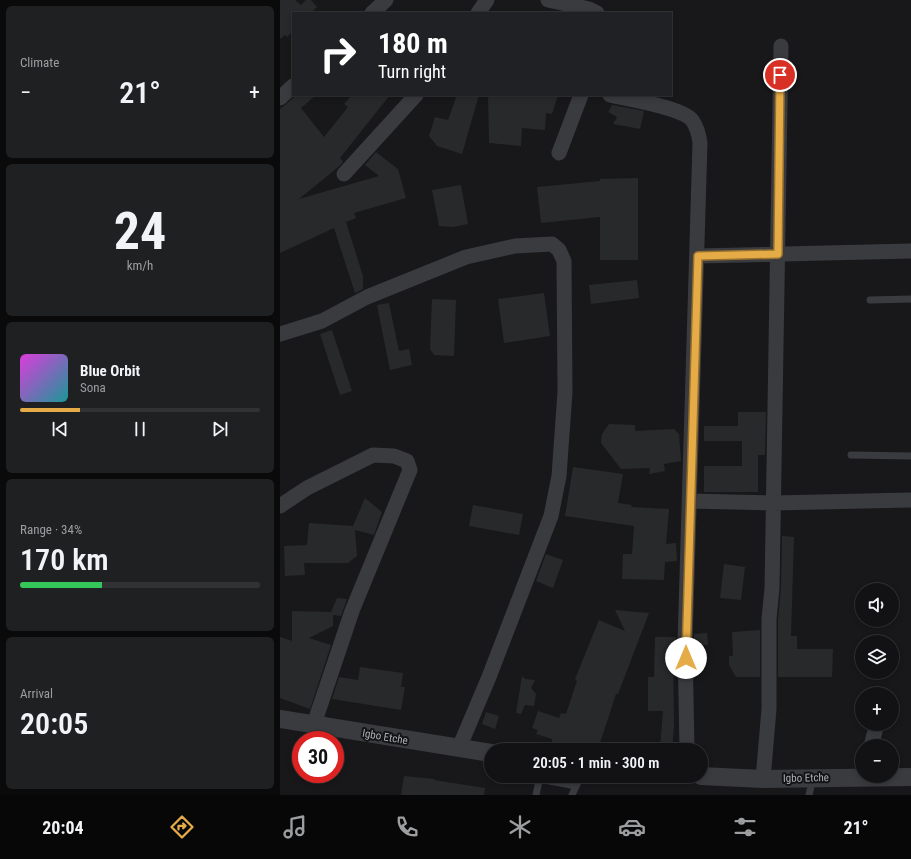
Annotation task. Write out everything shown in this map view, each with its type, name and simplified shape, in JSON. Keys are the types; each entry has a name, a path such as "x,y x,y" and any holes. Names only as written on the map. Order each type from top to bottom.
{"street":[{"path":"373,12 386,0"},
{"path":"479,12 487,0"},
{"path":"548,0 589,9 595,12"},
{"path":"763,779 769,709 769,620 772,588 781,46"},
{"path":"280,98 292,87"},
{"path":"344,174 415,96"},
{"path":"559,153 581,96"},
{"path":"614,96 671,109 685,114 695,125 700,143 698,256 685,643 687,743"},
{"path":"280,334 322,320 367,297 466,257 515,246 552,244 559,250 564,261 565,392 559,476 551,516 489,677 459,748"},
{"path":"698,256 911,251"},
{"path":"280,506 307,488 374,455 394,456 407,461 410,470 352,611 314,724"},
{"path":"690,501 773,503 911,500"},
{"name":"Igbo Etche","path":"280,719 484,752"},
{"name":"Igbo Etche","path":"708,776 763,779 811,787 855,779"},
{"name":"Igbo Etche","path":"899,777 911,777"}],"lane":[{"path":"870,300 911,300"},
{"path":"851,455 911,456"},
{"path":"536,795 538,783"},
{"path":"564,783 576,786"},
{"path":"572,795 578,783"}],"building":[{"path":"280,0 295,0 301,5 306,0 311,0 317,7 312,12 292,12 292,32 287,37 285,35 280,39"},
{"path":"296,96 315,96 301,108 324,137 348,107 344,104 351,96 389,96 340,158 343,162 299,199 379,176 365,165 376,152 398,169 406,198 354,213 356,218 346,222 363,276 363,289 355,293 334,228 280,253 280,109"},
{"path":"457,96 479,96 462,154 437,146 429,136 435,117 448,120"},
{"path":"488,96 558,96 552,114 546,113 545,130 522,128 521,146 489,143"},
{"path":"612,105 644,111 640,129 613,124 617,117 608,112"},
{"path":"638,178 638,260 600,260 600,217 541,223 537,187 600,181 600,179"},
{"path":"461,185 468,224 453,227 439,226 432,190"},
{"path":"637,280 639,298 591,304 589,285"},
{"path":"544,293 550,336 504,343 498,299"},
{"path":"432,299 456,300 454,356 434,355 430,349"},
{"path":"389,303 399,351 409,349 412,365 390,370 377,305"},
{"path":"332,330 352,391 340,395 320,334"},
{"path":"738,412 766,412 765,455 758,455 758,492 704,492 704,466 742,466 742,441 704,441 704,426 738,426"},
{"path":"609,424 635,425 635,431 674,429 679,434 681,461 664,464 665,471 649,474 650,468 621,469 601,443 602,434"},
{"path":"573,467 623,474 618,503 632,505 631,507 669,509 666,544 676,543 677,561 665,562 664,580 622,579 623,554 632,554 634,526 565,516"},
{"path":"365,498 382,512 374,535 355,530 357,556 348,563 304,563 305,575 285,576 284,546 307,545 309,523 353,526"},
{"path":"473,505 523,514 519,535 469,526"},
{"path":"782,536 794,537 791,636 797,636 797,649 833,649 832,677 778,677 778,619 781,588"},
{"path":"546,554 563,560 553,588 536,581"},
{"path":"724,564 745,567 741,600 720,598"},
{"path":"337,598 347,599 341,616 333,615 333,626 309,638 331,645 310,709 280,698 280,637 292,641 292,611 331,612"},
{"path":"615,610 649,613 618,694 616,694 600,743 552,743 552,739 536,734 538,730 532,728 538,711 559,718 561,713 566,714 577,681 575,679 599,620 625,631"},
{"path":"760,630 760,677 736,677 729,665 729,656 733,656 732,632"},
{"path":"707,633 708,645 694,646 694,634"},
{"path":"655,637 676,637 676,647 673,648 674,727 673,743 660,743 663,711 648,711 648,677 654,677"},
{"path":"360,667 403,673 401,687 405,687 401,710 332,699 339,677 358,680"},
{"path":"522,676 525,679 535,680 531,688 536,694 534,706 525,705 521,714 516,713"},
{"path":"486,712 499,716 495,729 482,724"},
{"path":"404,776 435,779 434,780 485,788 484,795 401,795"}],"route":[{"path":"686,658 685,643 698,256 778,254 780,75"}]}
